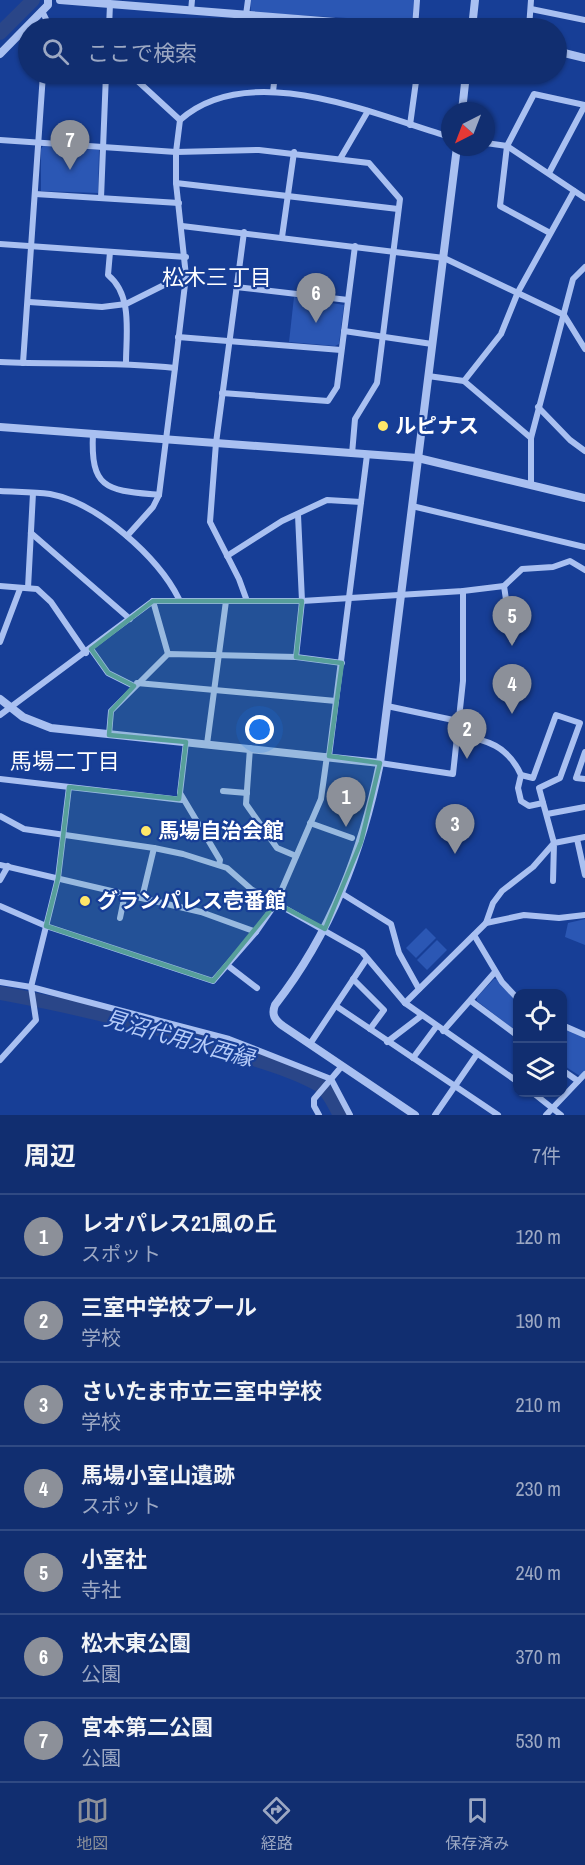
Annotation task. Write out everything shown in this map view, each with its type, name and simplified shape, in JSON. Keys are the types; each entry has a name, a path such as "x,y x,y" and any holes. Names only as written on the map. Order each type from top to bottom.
{"street":[{"path":"36,18 48,5 48,0"},
{"path":"60,0 280,18"},
{"path":"191,11 192,0"},
{"path":"246,15 248,0"},
{"path":"414,18 417,0"},
{"path":"473,18 475,0"},
{"path":"530,18 531,0"},
{"path":"109,18 110,4"},
{"path":"531,9 585,20"},
{"path":"42,12 45,18"},
{"path":"0,54 18,36"},
{"path":"567,54 585,58"},
{"path":"23,363 42,84"},
{"path":"101,198 105,84"},
{"path":"141,84 180,120"},
{"path":"273,92 274,84"},
{"path":"410,125 416,84"},
{"path":"463,102 465,84"},
{"path":"127,536 153,507 159,495 186,276 186,257 176,183 176,152 180,120 202,104 224,97 273,92 338,102 441,134"},
{"path":"549,173 585,105 534,94 507,146 500,206 550,233"},
{"path":"340,159 368,111"},
{"path":"0,140 176,152 259,150 294,152 369,163 400,199 377,384 355,419 352,454"},
{"path":"495,144 507,146 585,198"},
{"path":"282,237 294,152"},
{"path":"415,1115 276,1020 273,1009 325,929 342,893 361,842 380,763 456,156"},
{"path":"176,183 398,209"},
{"path":"464,381 501,334 518,292 574,191"},
{"path":"35,194 179,203"},
{"path":"182,226 444,258 564,315 585,349"},
{"path":"244,232 216,443 210,522 247,601"},
{"path":"0,244 186,257"},
{"path":"222,393 328,401 337,387 355,246"},
{"path":"110,252 108,275 114,280 126,304 126,363"},
{"path":"531,484 531,438 538,407 573,279 585,267"},
{"path":"29,302 102,307 126,304 186,276"},
{"path":"236,286 348,300"},
{"path":"344,331 432,344"},
{"path":"178,337 341,350"},
{"path":"0,362 58,366 126,363 174,368"},
{"path":"428,376 464,381 531,438"},
{"path":"538,407 570,440 585,451"},
{"path":"0,428 418,458 585,498"},
{"path":"93,434 92,461 100,481 119,491 159,495"},
{"path":"0,906 46,927 213,981 256,932 276,903 321,799 342,663 368,455"},
{"path":"0,491 52,495 86,508 127,536 172,585 179,599"},
{"path":"0,642 24,588 33,493"},
{"path":"227,556 298,514 327,500 361,502"},
{"path":"412,506 585,548"},
{"path":"296,657 302,601 298,514"},
{"path":"31,533 130,619"},
{"path":"0,715 153,601 179,599 302,601 463,591 504,586 522,568 553,567 570,561 584,567"},
{"path":"0,586 37,590 51,602 88,651 108,673 135,685 336,701"},
{"path":"504,586 512,640"},
{"path":"0,699 31,721 51,728 328,756 453,774 463,681 463,591"},
{"path":"153,601 168,654"},
{"path":"207,744 226,601"},
{"path":"109,735 111,711 168,654 219,653 296,657 342,663"},
{"path":"387,706 459,721"},
{"path":"521,775 533,778 556,715 580,723 560,778 539,788 554,843 553,881"},
{"path":"457,736 484,739 496,744 513,759 521,775 518,788 521,801 529,806 543,803"},
{"path":"186,742 180,793 182,800 220,860 219,865"},
{"path":"250,748 246,804 277,848 296,856"},
{"path":"585,752 576,778 585,779"},
{"path":"0,779 182,800"},
{"path":"0,1060 36,1020 31,987 58,878 69,787"},
{"path":"223,791 247,793"},
{"path":"547,814 585,807"},
{"path":"0,816 24,829 63,837 154,848 219,865 276,903 362,952 366,960 405,1003 436,1027 513,1079"},
{"path":"310,823 352,838"},
{"path":"405,1003 486,923 496,898 533,867 554,843 585,837"},
{"path":"577,839 585,875"},
{"path":"142,898 154,848"},
{"path":"0,865 201,912 256,932"},
{"path":"0,880 8,866"},
{"path":"342,893 391,924 399,952 419,989"},
{"path":"120,918 125,894"},
{"path":"486,923 524,915 558,918 585,915"},
{"path":"474,935 495,972 513,993"},
{"path":"310,1044 366,960"},
{"path":"227,965 257,988"},
{"path":"443,1031 495,972"},
{"path":"353,979 384,1010 370,1029"},
{"path":"0,982 31,987 229,1039 331,1079 350,1115"},
{"path":"471,1001 513,1032"},
{"path":"336,1006 498,1115"},
{"path":"387,1042 421,1016"},
{"path":"567,1026 585,1035"},
{"path":"413,1058 436,1027"},
{"path":"435,1115 477,1054"},
{"path":"319,1115 313,1102 342,1066"},
{"path":"567,1073 578,1081"},
{"path":"546,1115 585,1074"},
{"path":"539,1097 561,1115"}],"highlighted area":[{"path":"153,601 302,601 296,657 342,663 329,756 380,763 361,842 325,929 276,903 213,981 46,926 58,878 69,787 179,799 186,742 109,735 111,711 134,686 108,673 91,649"}],"shaded area":[{"path":"250,0 414,0 413,18 347,18 251,12"},
{"path":"43,146 99,150 98,193 41,191 41,149"},
{"path":"294,297 344,305 339,344 335,346 289,342"},
{"path":"585,919 585,945 565,937 568,923"},
{"path":"426,928 436,938 416,958 406,948"},
{"path":"437,940 447,950 427,970 417,960"},
{"path":"494,979 497,979 513,997 513,1029 477,1001 477,997"},
{"path":"567,1029 585,1038 585,1071 580,1076 567,1068"}],"waterway":[{"name":"見沼代用水西縁","path":"0,33 33,0"},
{"name":"見沼代用水西縁","path":"0,993 150,1027 280,1068 323,1088 340,1115"}],"place":[{"name":"宮本第二公園","path":"70,170"},
{"name":"松木東公園","path":"316,323"},
{"name":"ルピナス","path":"383,426"},
{"name":"小室社","path":"512,646"},
{"name":"馬場小室山遺跡","path":"512,714"},
{"name":"三室中学校プール","path":"467,759"},
{"name":"レオパレス21風の丘","path":"346,827"},
{"name":"馬場自治会館","path":"146,831"},
{"name":"さいたま市立三室中学校","path":"455,854"},
{"name":"グランパレス壱番館","path":"85,901"}],"district":[{"name":"松木三丁目","path":"217,277"},
{"name":"馬場二丁目","path":"65,761"}]}
